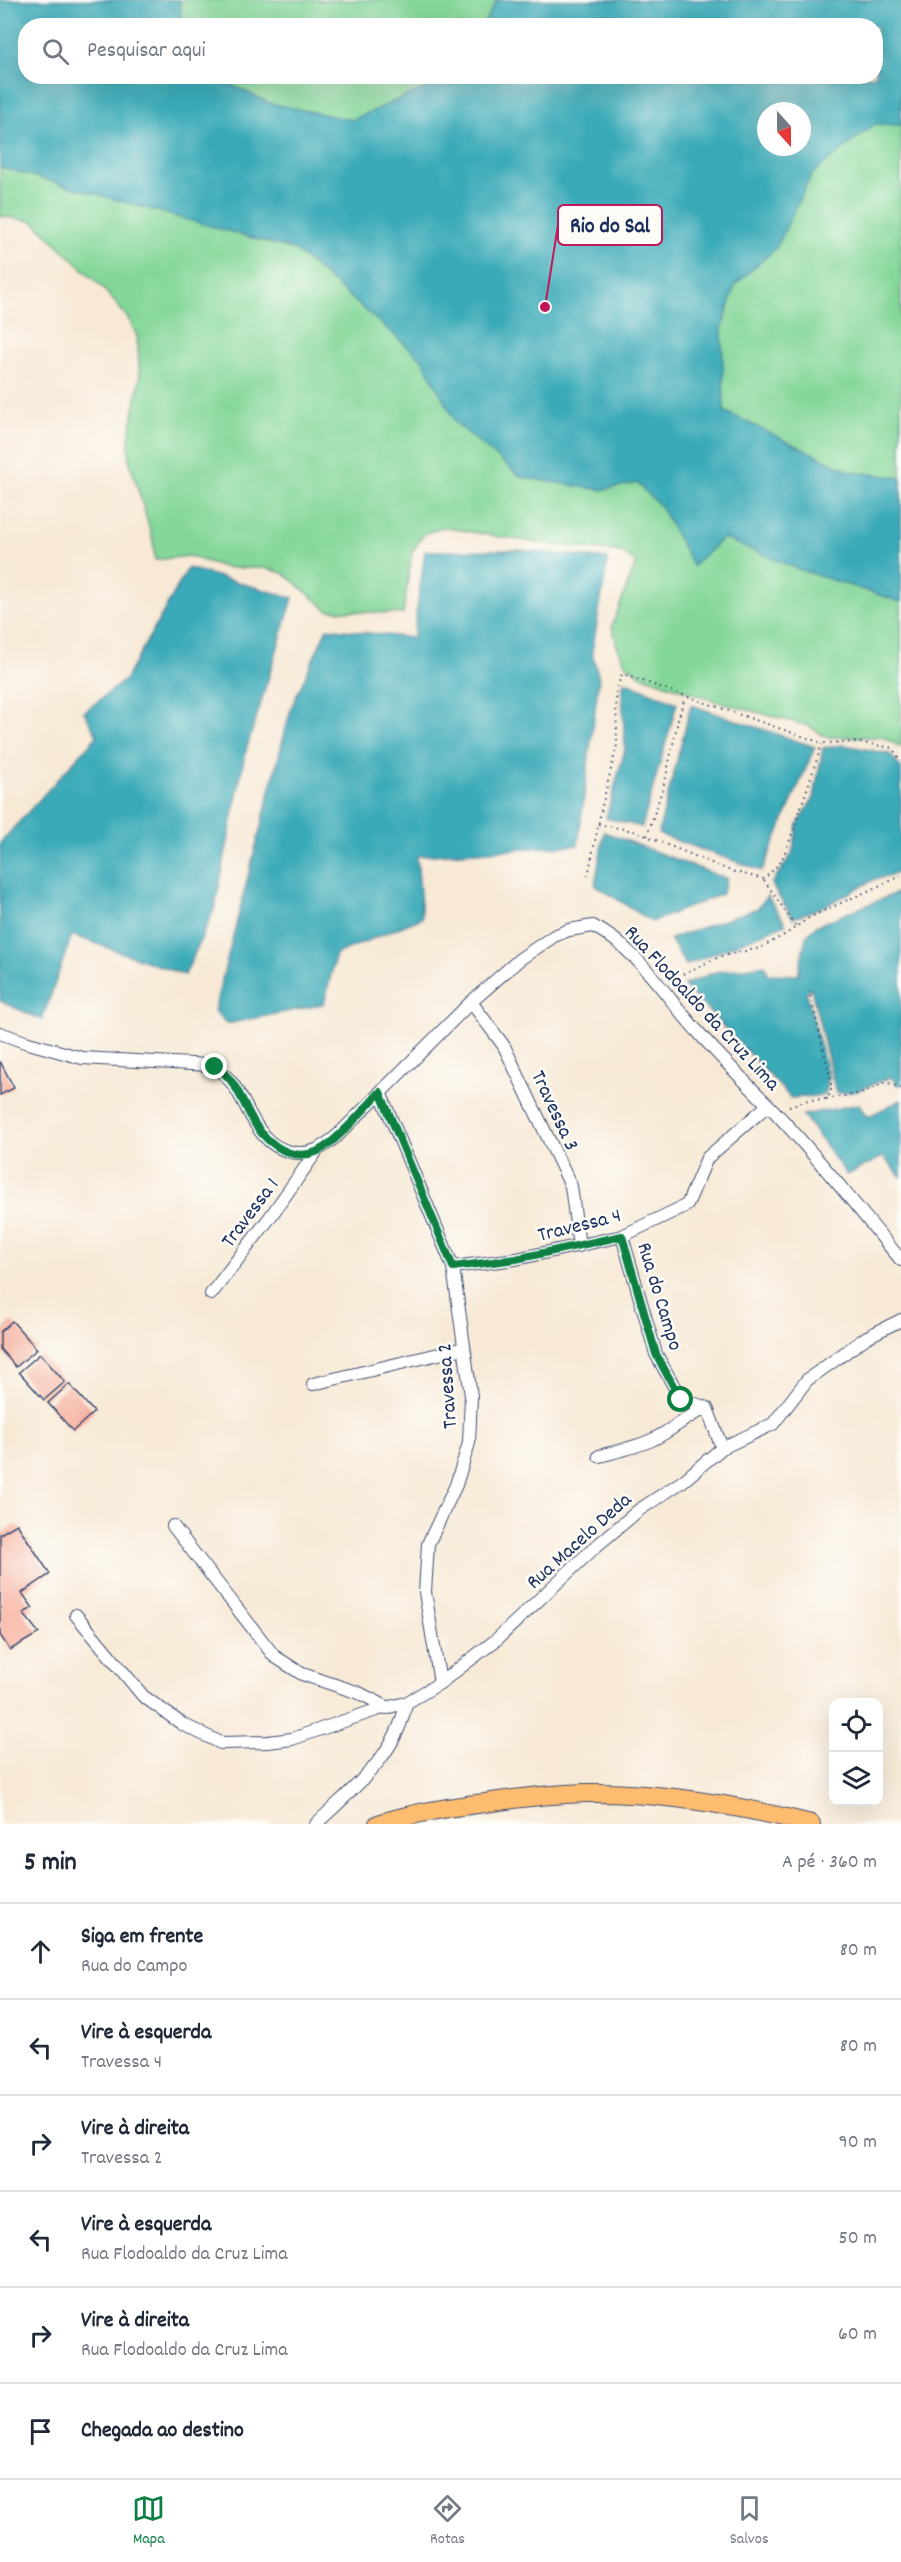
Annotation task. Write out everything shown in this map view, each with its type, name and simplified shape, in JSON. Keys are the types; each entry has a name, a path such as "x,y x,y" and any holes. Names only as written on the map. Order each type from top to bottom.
{"main road":[{"path":"378,1824 452,1807 535,1796 585,1793 645,1795 702,1802 811,1824"}],"street":[{"name":"Rua Flodoaldo da Cruz Lima","path":"316,1152 337,1136 471,1002 537,945 554,936 585,926 593,926 615,940 659,986 714,1050 771,1108 901,1260"},
{"name":"Travessa 3","path":"471,1002 504,1046 571,1186 579,1246"},
{"path":"0,1033 82,1058 190,1063 215,1067 232,1083 254,1122 269,1142 290,1152 316,1152"},
{"name":"Travessa 2","path":"380,1092 453,1267 471,1396 469,1443 456,1485 429,1544 426,1571 425,1592 440,1683"},
{"name":"Travessa 4","path":"453,1267 516,1259 622,1236 687,1205 707,1158 771,1108"},
{"name":"Travessa 1","path":"211,1294 282,1202 316,1152"},
{"name":"Rua do Campo","path":"622,1236 656,1354 681,1400 707,1408"},
{"name":"Rua Macelo Deda","path":"76,1615 142,1696 182,1724 221,1743 268,1742 292,1738 376,1710 406,1703 440,1683 496,1640 639,1509 682,1481 722,1448 773,1424 807,1380 867,1337 901,1320"},
{"path":"313,1384 464,1348"},
{"path":"599,1456 629,1449 653,1439 677,1425 687,1416 707,1408 722,1448"},
{"path":"172,1526 274,1656 302,1674 359,1693 389,1708"},
{"path":"316,1824 361,1781 384,1755 402,1724 406,1703"}],"path":[{"path":"588,876 617,745 616,690 622,674 822,743 857,742 892,748 901,761"},
{"path":"646,836 665,781 679,716 686,696"},
{"path":"764,879 781,862 822,743"},
{"path":"598,824 646,836 730,871 764,879 796,927"},
{"path":"659,986 721,956 760,948 810,917 901,876"},
{"path":"809,991 831,1080 831,1093 826,1099"},
{"path":"771,1108 862,1093 886,1082 901,1088"}],"green space":[{"path":"0,0 901,0 901,747 882,737 826,737 809,726 715,701 640,675 625,663 617,646 612,626 636,563 621,552 538,543 442,527 424,534 412,552 403,614 328,610 283,573 264,568 227,568 189,556 155,560 153,540 129,459 129,438 140,378 137,336 128,318 103,288 33,221 0,216"}],"water":[{"path":"0,0 179,0 180,2 181,18 18,18 18,84 230,84 269,103 352,120 434,84 883,84 883,18 487,18 497,0 901,0 901,125 875,124 812,174 776,248 735,285 722,329 724,411 849,471 901,478 901,602 798,569 723,538 693,566 661,507 637,483 601,490 521,477 456,423 422,359 295,250 0,167"},
{"path":"518,550 608,559 592,652 599,678 578,845 417,856 422,918 336,954 324,1004 227,1024 214,1011 291,708 327,628 413,638 425,551"},
{"path":"188,568 293,598 245,754 215,907 185,975 72,935 42,1020 0,1001 0,843 97,736 84,712 125,680"},
{"path":"624,681 677,703 642,827 606,818 625,749 622,694"},
{"path":"691,705 815,747 762,871 658,834"},
{"path":"844,745 890,754 901,768 901,871 875,879 827,905 793,918 771,884 792,854 798,824 814,797 823,748"},
{"path":"604,832 727,879 722,894 652,922 595,885"},
{"path":"901,891 901,1085 898,1085 891,1077 854,1092 836,1093 811,988 806,991 828,1075 825,1095 791,1098 684,985 715,972 765,965 768,974 798,975 806,936 816,926"},
{"path":"767,896 786,924 686,965 670,939 758,908"},
{"path":"901,1100 901,1177 883,1157 847,1175 803,1115 859,1104 867,1117"}],"building":[{"path":"0,1061 14,1088 0,1095"},
{"path":"12,1321 37,1349 16,1367 0,1349 0,1332"},
{"path":"40,1354 65,1382 44,1400 19,1372"},
{"path":"69,1384 94,1412 73,1431 48,1403"},
{"path":"17,1524 50,1574 22,1593 33,1608 23,1613 39,1633 10,1650 0,1635 0,1534"}],"place":[{"name":"Rio do Sal","path":"545,307"}],"route":[{"path":"215,1067 232,1083 264,1137 275,1146 290,1152 311,1153 319,1150 337,1136 380,1092 453,1267 516,1259 622,1236 656,1354 681,1400"}]}
